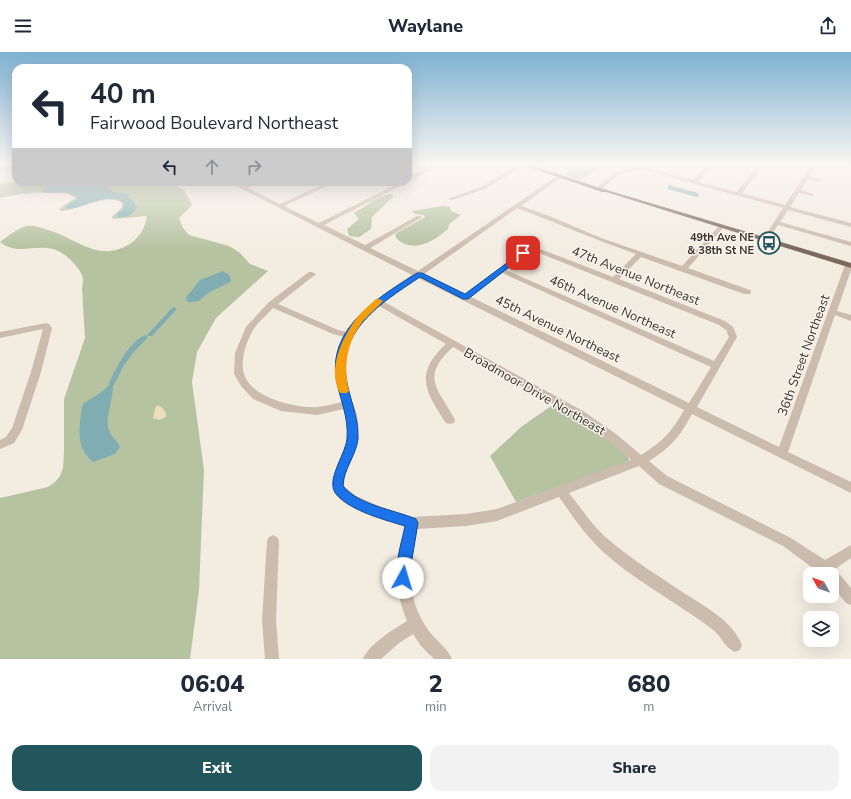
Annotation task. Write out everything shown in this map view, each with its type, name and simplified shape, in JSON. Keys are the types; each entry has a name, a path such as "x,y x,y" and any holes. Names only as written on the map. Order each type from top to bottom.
{"main road":[{"path":"614,192 850,265"}],"street":[{"name":"45th Avenue Northeast","path":"252,192 692,408 851,488"},
{"path":"279,206 310,192"},
{"path":"319,226 385,192"},
{"path":"450,199 470,192"},
{"path":"536,192 378,302 360,319 345,345 341,359 341,383 353,421 352,439 348,455 338,480 340,491 352,500 379,512 412,523 485,518 561,492 640,461 667,442 684,422 715,365"},
{"path":"732,192 851,225"},
{"path":"766,239 796,192"},
{"path":"802,192 811,195"},
{"path":"516,206 640,254 747,292"},
{"path":"365,248 419,216"},
{"path":"777,223 851,244"},
{"path":"683,269 722,226"},
{"name":"47th Avenue Northeast","path":"501,270 523,253 531,249 541,251 615,279 722,323 730,329 733,337 715,365"},
{"path":"615,279 640,254"},
{"name":"36th Street Northeast","path":"782,453 850,265"},
{"path":"466,297 501,270"},
{"name":"46th Avenue Northeast","path":"501,270 715,365"},
{"path":"312,274 272,304 249,329 239,353 239,369 244,384 250,392 262,400 285,408 317,411 347,405"},
{"name":"Broadmoor Drive Northeast","path":"378,302 579,414 612,437 669,483 787,542 821,567"},
{"path":"272,304 330,328 336,332 351,333"},
{"path":"833,312 851,318"},
{"path":"0,335 37,327 46,326 48,328 36,372 17,430 10,440 0,445"},
{"path":"450,420 432,392 430,374 434,361 440,352 452,343"},
{"path":"561,492 587,526 604,544 631,565 719,625 735,645"},
{"path":"412,523 405,556 403,582 406,597 415,624 422,636 445,659"},
{"path":"272,659 269,620 273,541"},
{"path":"835,567 851,551"},
{"name":"Broadmoor Drive Northeast","path":"839,584 851,598"},
{"path":"370,659 394,638 415,624"}],"green space":[{"path":"0,192 47,192 16,195 0,198"},
{"path":"54,192 185,192 192,205 179,218 183,228 189,235 229,246 240,253 250,264 268,271 216,318 197,352 192,382 204,470 199,590 190,659 0,659 0,498 48,487 60,476 63,468 64,453 64,399 85,338 82,289 83,279 82,274 76,266 66,256 56,250 46,248 18,249 9,247 0,242 19,229 26,226 31,226 56,233 87,247 107,251 118,249 130,244 137,238 145,224 147,216 113,219 112,217 122,207 122,203 109,199 61,211 59,209 75,198"},
{"path":"389,194 393,195 393,197 372,217 371,229 359,237 349,236 347,229 359,219 354,213 376,199"},
{"path":"443,206 450,207 451,211 461,215 449,224 448,229 438,237 427,243 415,246 403,243 397,239 395,234 425,217 423,215 415,214 412,211"},
{"path":"554,404 598,431 628,456 629,460 627,463 516,502 490,456 521,427"}],"sand":[{"path":"157,405 163,408 166,414 166,417 159,420 153,418"}],"water":[{"path":"44,192 116,192 129,194 128,198 133,201 137,207 126,217 117,217 117,214 123,209 124,203 117,200 110,198 103,199 67,209 66,206 76,200 77,197 69,193"},
{"path":"679,192 696,192 699,195 697,197"},
{"path":"223,271 229,275 231,280 230,282 208,293 199,301 188,302 186,299 187,296 200,280"},
{"path":"112,383 113,389 108,416 108,427 110,433 120,447 115,454 93,462 83,450 81,444 79,430 82,407 83,404"}],"waterway":[{"path":"150,335 174,309"},
{"path":"112,383 130,351 145,337"}],"slow traffic":[{"path":"344,391 341,383 341,359 345,345 360,319 379,301"}],"place":[{"name":"49th Ave NE & 38th St NE","path":"769,243"}],"route":[{"path":"403,578 405,556 412,523 367,508 352,500 340,491 337,483 348,455 352,439 353,421 341,383 341,359 345,345 352,331 365,314 378,302 420,274 466,297 523,253"}]}
